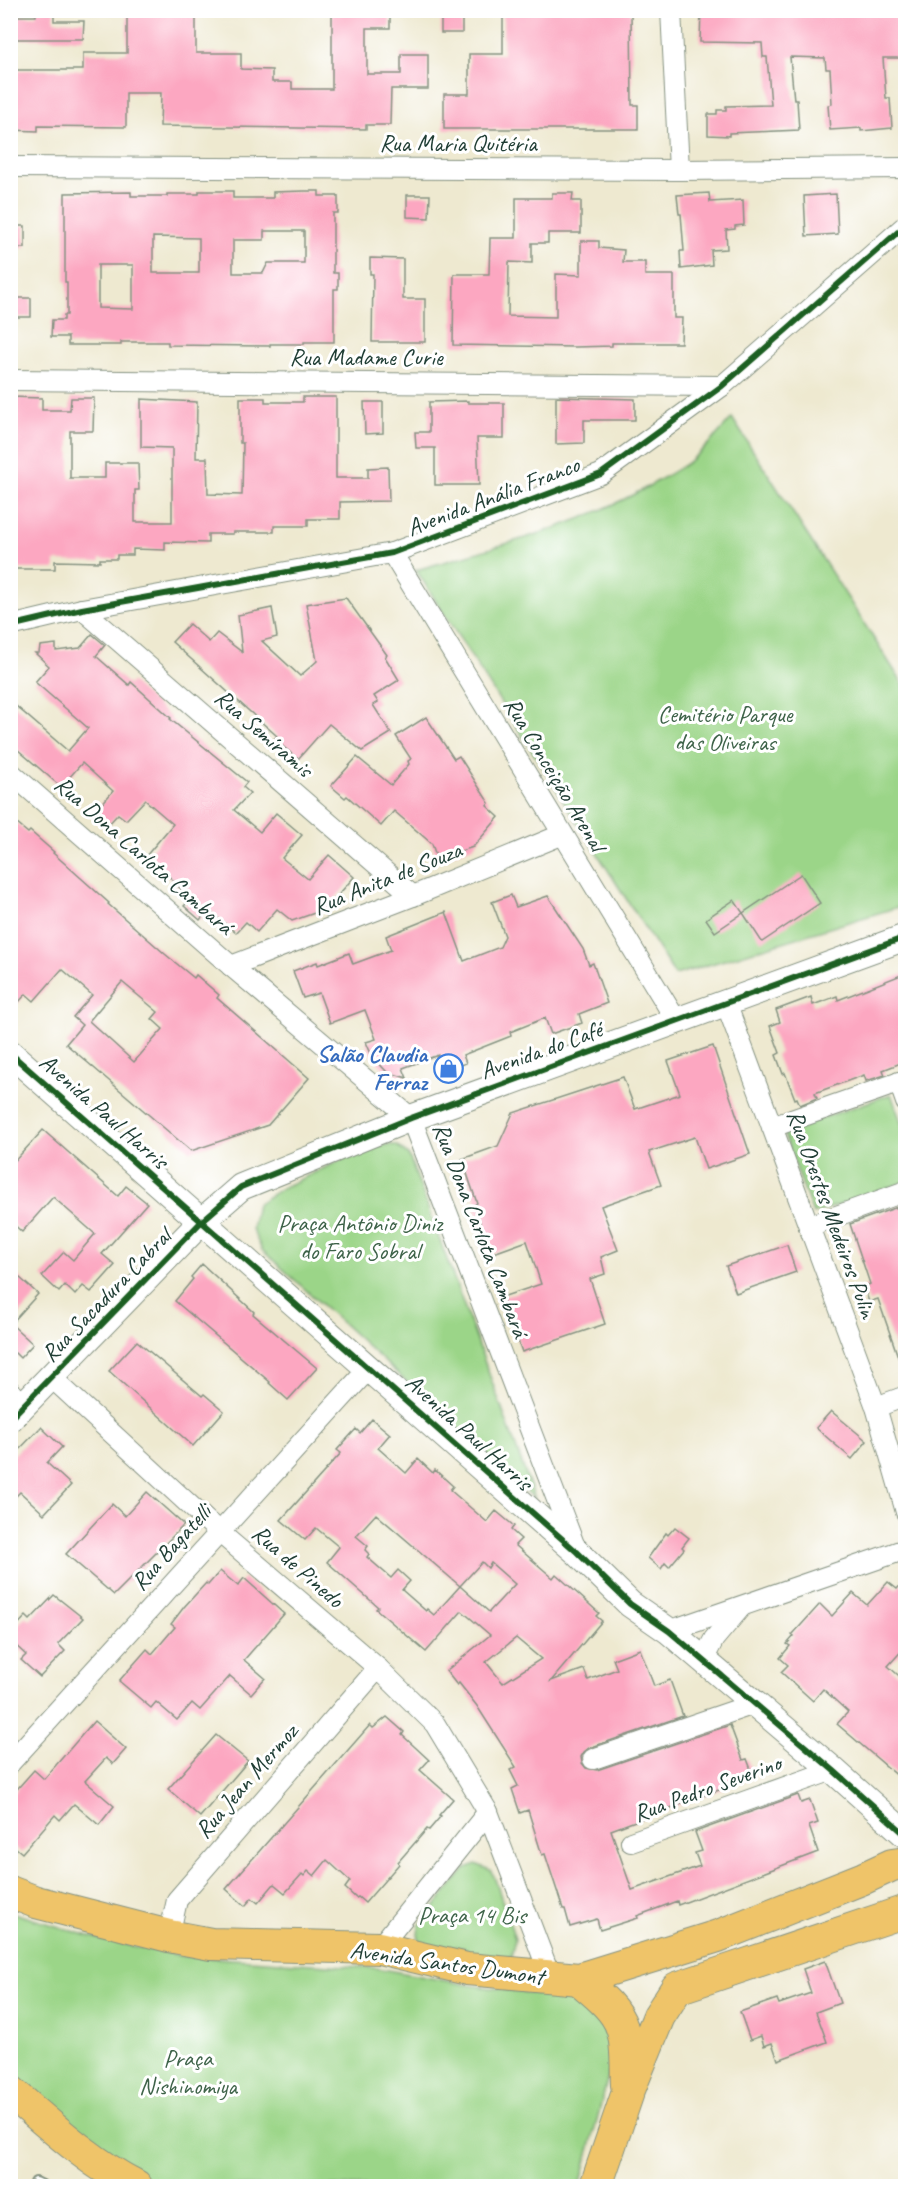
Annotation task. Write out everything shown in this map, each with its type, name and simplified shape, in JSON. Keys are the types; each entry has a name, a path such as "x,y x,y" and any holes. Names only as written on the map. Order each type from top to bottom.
{"main road":[{"name":"Avenida Santos Dumont","path":"10,1892 36,1902 169,1936 211,1944 379,1948 466,1969 565,1979 718,1936 892,1865 906,1863"},
{"path":"596,2187 628,2092 658,2016 677,1988 906,1911"},
{"path":"718,1936 730,1970"},
{"path":"565,1979 597,1994 611,2009 622,2027 628,2092"},
{"path":"10,2091 98,2164 136,2187"}],"street":[{"path":"671,10 679,170"},
{"name":"Rua Maria Quitéria","path":"10,167 679,170 906,168"},
{"name":"Avenida Anália Franco","path":"10,626 82,609 392,554 601,474 722,386 906,225"},
{"name":"Rua Madame Curie","path":"10,380 722,386"},
{"name":"Rua Conceição Arenal","path":"392,554 561,835 676,1020"},
{"name":"Rua Semíramis","path":"82,609 413,896"},
{"name":"Rua Dona Carlota Cambará","path":"10,772 231,966 411,1118 577,1552"},
{"name":"Rua Anita de Souza","path":"231,966 413,896 561,835"},
{"name":"Avenida do Café","path":"202,1221 241,1188 411,1118 906,937"},
{"name":"Rua Orestes Medeiros Pulin","path":"726,1003 876,1407 906,1512"},
{"name":"Avenida Paul Harris","path":"10,1053 370,1367 577,1552 630,1604 669,1631 906,1835"},
{"path":"772,1127 902,1081 906,1102"},
{"path":"809,1226 906,1191"},
{"name":"Rua Sacadura Cabral","path":"16,1405 51,1377 202,1221"},
{"name":"Rua Bagatelli","path":"10,1763 370,1367"},
{"name":"Rua de Pinedo","path":"51,1377 219,1532 378,1668 435,1724 488,1812 565,1979"},
{"path":"876,1407 906,1396"},
{"path":"669,1631 906,1549"},
{"path":"703,1660 714,1639 741,1606"},
{"name":"Rua Jean Mermoz","path":"169,1936 177,1900 378,1668"},
{"path":"593,1759 754,1704"},
{"name":"Rua Pedro Severino","path":"631,1842 833,1770"},
{"path":"379,1948 488,1812"}],"lane":[{"path":"37,2187 36,2183 42,2187"}],"green space":[{"name":"Cemitério Parque das Oliveiras","path":"732,418 905,687 905,905 675,975 416,570 539,534 599,511 656,482 687,463"},
{"path":"891,1094 905,1133 905,1182 813,1214 783,1132"},
{"name":"Praça Antônio Diniz do Faro Sobral","path":"373,1145 396,1145 409,1156 535,1499 262,1250 252,1229 257,1204 284,1187"},
{"name":"Praça 14 Bis","path":"476,1864 490,1870 494,1876 515,1939 511,1957 483,1959 463,1948 425,1945 420,1941 419,1926 466,1868"},
{"name":"Praça Nishinomiya","path":"10,1912 102,1940 183,1956 376,1968 469,1985 570,1998 588,2009 608,2029 612,2061 580,2186 161,2186 121,2167 11,2076"}],"building":[{"path":"36,10 54,10 54,21 84,21 83,39 10,39 10,16 36,16"},
{"path":"127,10 196,10 196,53 241,53 241,69 272,70 272,82 292,82 292,89 332,89 332,10 390,10 390,28 367,28 367,74 401,74 401,54 428,54 428,89 391,89 390,125 366,125 366,129 160,126 161,93 126,93 126,127 38,126 38,131 10,130 10,70 83,70 83,53 127,53"},
{"path":"441,10 462,10 462,33 441,33"},
{"path":"503,10 631,10 632,105 638,105 638,129 444,129 444,94 469,94 469,54 503,54"},
{"path":"701,10 715,10 715,15 748,14 748,10 906,10 906,58 883,58 886,98 890,98 892,128 861,131 861,128 830,130 828,105 832,104 830,69 826,69 825,58 790,57 799,130 729,133 729,136 708,135 708,114 717,114 717,110 726,110 726,106 771,105 767,57 763,57 762,43 700,42"},
{"path":"199,191 233,191 233,198 273,198 273,192 319,191 319,196 338,196 338,213 333,213 333,273 338,273 338,289 334,289 334,342 270,344 270,346 168,345 168,342 68,345 68,337 51,337 52,320 64,320 64,315 67,315 65,193 131,192 131,196 199,194","holes":["264,231 304,231 304,263 268,263 263,273 233,273 233,240 264,240","153,237 199,238 199,273 153,273","98,265 133,265 133,309 98,308"]},
{"path":"552,193 573,193 572,201 581,201 581,233 548,233 548,243 532,243 532,263 509,262 508,316 556,317 556,274 581,275 581,241 599,241 599,248 624,250 623,262 645,262 645,275 674,275 674,318 682,318 681,343 612,343 612,346 575,347 453,345 454,274 489,274 490,238 516,238 516,198 552,198"},
{"path":"709,193 710,202 743,200 744,225 726,230 727,249 711,250 712,265 681,269 680,251 684,251 677,195"},
{"path":"836,194 838,234 806,236 804,196"},
{"path":"407,195 430,195 429,218 407,217"},
{"path":"10,226 25,226 25,248 10,248"},
{"path":"370,258 403,259 403,299 425,299 425,342 372,342 373,274 370,274"},
{"path":"10,298 31,298 31,317 10,317"},
{"path":"10,397 42,398 42,410 70,410 71,398 94,398 93,431 70,431 70,478 105,478 105,463 138,463 139,490 135,490 135,522 172,522 172,448 141,447 141,399 197,402 196,458 207,458 208,494 242,495 243,443 240,443 240,398 265,398 265,402 303,402 303,397 336,397 336,478 368,478 368,468 388,467 389,501 340,502 340,519 308,519 308,526 274,526 274,532 208,534 208,543 165,542 165,550 133,549 133,555 117,555 117,559 100,559 100,562 55,561 55,569 10,569"},
{"path":"556,397 635,399 635,420 584,420 584,443 556,444"},
{"path":"468,401 468,403 504,403 504,438 477,438 479,485 435,485 435,448 416,448 415,432 429,432 429,402"},
{"path":"364,402 383,402 383,433 365,434"},
{"path":"346,598 387,655 385,657 399,680 374,696 378,702 373,705 391,733 362,751 329,724 298,759 274,739 277,736 172,642 189,624 209,642 217,633 242,652 238,615 272,608 277,637 262,641 300,676 317,661 306,604"},
{"path":"92,634 105,645 96,656 129,685 131,682 170,719 247,782 243,787 250,793 234,810 260,832 276,813 302,835 282,858 308,879 329,855 354,877 326,909 292,921 277,909 257,932 246,922 236,933 208,910 200,920 184,906 190,900 174,881 146,856 173,824 145,800 126,820 118,814 107,826 93,814 113,791 82,763 61,787 10,743 10,701 68,751 88,728 35,682 49,666 35,653 39,653 40,646 56,644 56,651 80,648"},
{"path":"426,717 454,759 459,756 489,803 487,806 499,817 473,847 437,859 432,844 394,811 381,826 347,796 345,798 331,786 357,757 391,785 411,759 396,736"},
{"path":"10,818 28,833 30,831 54,852 165,954 194,978 196,975 219,995 217,998 309,1078 268,1125 191,1151 66,1044 82,1025 73,1017 92,995 62,969 34,1001 26,994 18,1003 10,996","holes":["122,982 158,1012 152,1019 163,1029 134,1062 89,1021"]},
{"path":"801,874 820,903 762,942 743,913"},
{"path":"511,895 516,907 548,896 583,949 589,965 593,963 607,1003 579,1014 582,1023 551,1034 545,1018 510,1032 511,1036 463,1055 466,1063 444,1071 438,1055 403,1068 407,1078 387,1072 372,1056 366,1042 376,1039 365,1010 330,1023 319,993 303,998 293,971 317,962 318,965 349,953 353,964 391,950 386,936 446,912 464,961 500,947 505,936 492,902"},
{"path":"734,900 743,913 715,932 706,919"},
{"path":"906,973 906,1061 883,1070 885,1075 866,1081 864,1075 815,1093 817,1098 800,1105 797,1098 795,1099 785,1073 783,1074 776,1055 780,1053 770,1026 780,1022 776,1010 811,997 813,1005 837,996 838,1000"},
{"path":"713,1046 750,1154 706,1169 695,1137 649,1152 661,1185 601,1206 618,1250 601,1257 605,1274 590,1279 605,1324 522,1352 502,1297 541,1284 527,1241 491,1254 474,1205 477,1203 462,1159 498,1146 513,1113 623,1077 635,1109 680,1094 668,1061"},
{"path":"43,1130 118,1196 126,1186 147,1203 102,1254 115,1265 91,1292 83,1286 75,1295 65,1285 59,1292 42,1276 64,1252 73,1260 95,1234 53,1197 22,1232 10,1221 10,1166"},
{"path":"906,1204 906,1371 903,1371 878,1299 869,1302 864,1287 870,1284 850,1224"},
{"path":"787,1245 796,1272 736,1293 726,1266"},
{"path":"202,1264 254,1312 253,1314 317,1368 288,1400 175,1301"},
{"path":"10,1269 38,1294 11,1324 33,1344 20,1358 15,1353 10,1353"},
{"path":"137,1341 202,1396 204,1394 224,1411 193,1446 109,1371"},
{"path":"831,1411 867,1441 852,1459 816,1428"},
{"path":"372,1419 390,1434 378,1448 406,1473 418,1459 433,1473 435,1470 453,1486 450,1490 487,1522 496,1511 514,1526 511,1530 521,1539 515,1545 553,1578 556,1574 599,1613 596,1616 602,1621 551,1681 584,1669 588,1680 617,1669 613,1659 640,1649 654,1686 670,1680 683,1716 589,1748 581,1757 586,1768 597,1770 730,1725 743,1760 747,1759 754,1777 611,1830 632,1890 700,1866 695,1853 702,1851 695,1832 798,1795 801,1803 810,1800 818,1823 809,1826 818,1852 678,1905 677,1901 637,1916 638,1918 600,1930 597,1919 570,1927 545,1854 542,1855 528,1810 520,1813 512,1789 518,1786 510,1770 516,1767 477,1706 446,1671 490,1635 462,1611 426,1652 376,1609 378,1607 327,1562 339,1547 316,1528 305,1540 281,1520 341,1453 337,1450 356,1429 360,1433","holes":["376,1514 460,1586 434,1615 402,1590 410,1581 398,1570 391,1578 367,1557 369,1554 365,1550 368,1546 356,1536","482,1562 488,1568 491,1563 515,1584 489,1612 460,1586","516,1638 541,1659 503,1683 486,1662"]},
{"path":"41,1427 62,1447 47,1463 71,1485 44,1514 20,1492 10,1502 10,1459"},
{"path":"147,1492 184,1525 114,1595 66,1554 112,1504 125,1516"},
{"path":"675,1527 689,1538 682,1547 684,1549 669,1567 665,1563 661,1569 648,1558 666,1533 668,1535"},
{"path":"220,1571 238,1586 244,1578 284,1614 244,1660 265,1678 251,1694 230,1676 200,1710 192,1703 177,1720 156,1702 151,1708 119,1681 147,1649 152,1654 175,1627 171,1624 184,1607"},
{"path":"906,1579 906,1646 888,1666 906,1682 906,1783 837,1724 848,1712 823,1689 813,1701 781,1672 788,1665 780,1658 790,1646 787,1644 794,1636 792,1635 820,1604 832,1616 853,1593 867,1605 888,1582 897,1589"},
{"path":"54,1595 83,1618 58,1644 65,1651 40,1677 21,1660 26,1655 10,1640 10,1633 26,1616 30,1620"},
{"path":"387,1717 404,1732 402,1735 429,1760 420,1770 453,1799 439,1815 441,1816 398,1862 399,1864 365,1903 345,1888 350,1881 327,1860 314,1876 308,1871 304,1876 302,1874 285,1893 274,1884 258,1903 252,1898 245,1906 226,1889 370,1725 373,1728"},
{"path":"94,1721 126,1749 113,1764 106,1758 85,1781 114,1806 99,1825 74,1804 60,1820 55,1815 22,1853 10,1843 10,1797 34,1770 44,1779"},
{"path":"216,1735 248,1761 200,1817 168,1789"},
{"path":"825,1961 840,2003 816,2012 827,2042 778,2060 772,2043 764,2046 761,2036 750,2040 740,2012 777,1999 779,2004 811,1993 803,1969"}],"cycle path":[{"path":"10,626 82,609 392,553 601,474 722,386 906,225"},
{"path":"10,1419 202,1221 241,1187 411,1118 906,937"},
{"path":"10,1053 577,1552 630,1604 669,1631 906,1835"}],"place":[{"name":"Salão Claudia Ferraz","path":"448,1068"}]}
